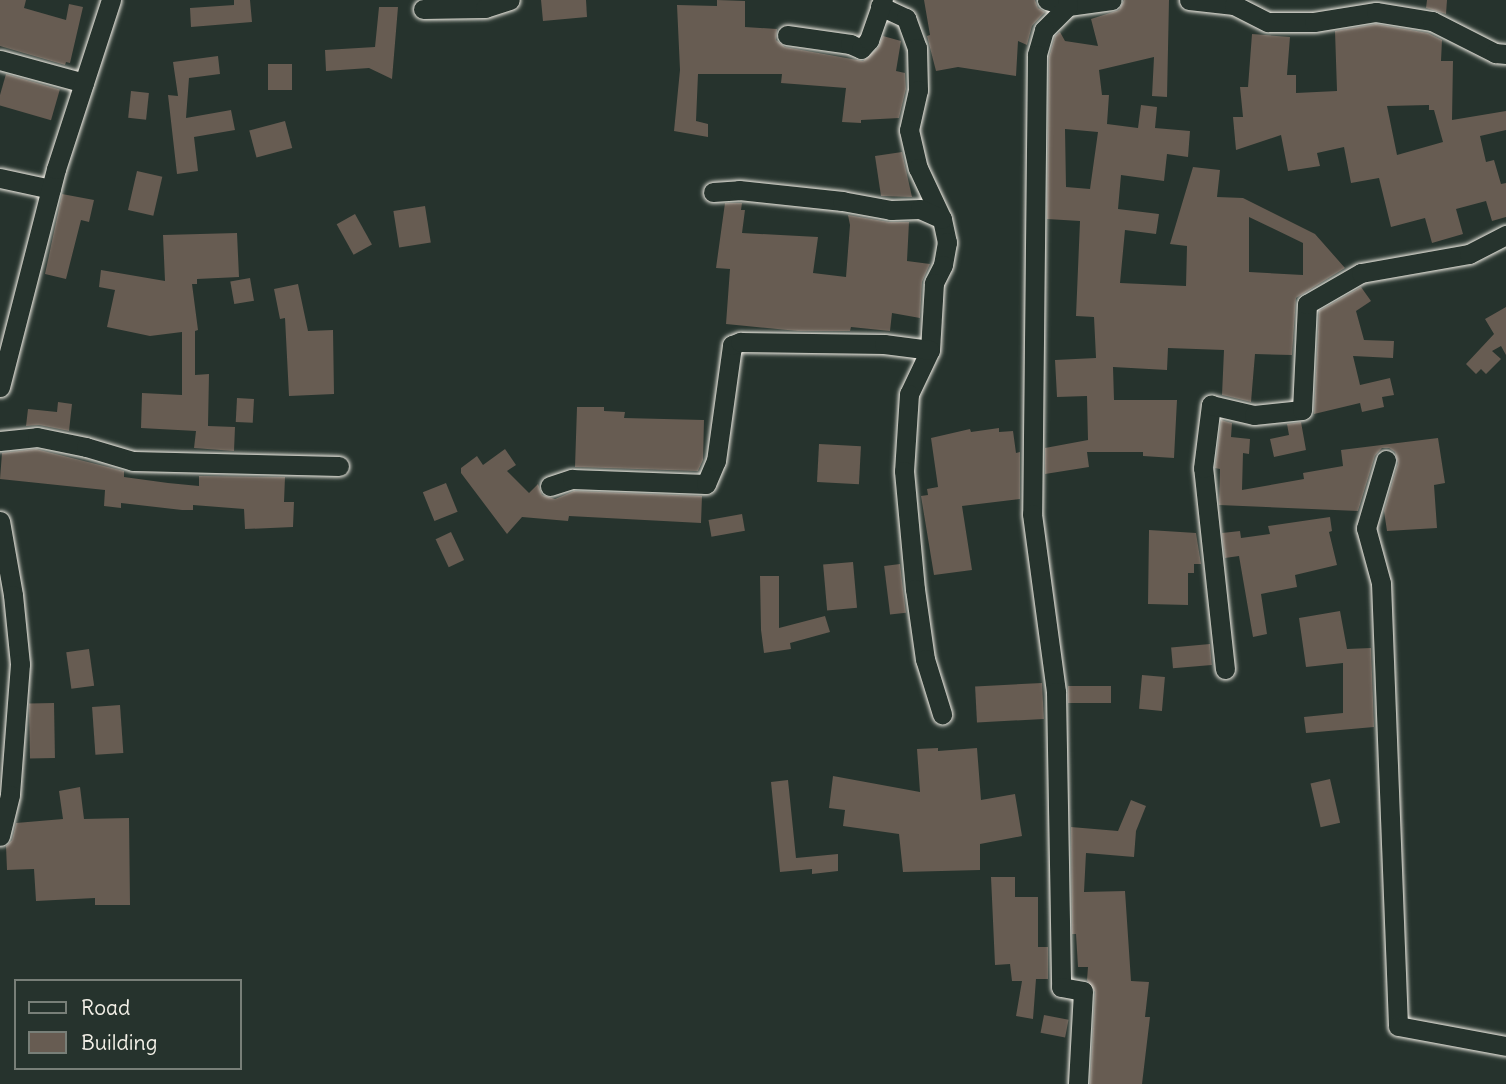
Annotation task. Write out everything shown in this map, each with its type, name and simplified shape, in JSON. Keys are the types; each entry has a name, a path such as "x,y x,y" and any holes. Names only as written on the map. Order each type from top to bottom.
{"street":[{"path":"0,387 51,189 111,0"},
{"path":"423,9 485,8 510,0"},
{"path":"1047,0 1068,3 1112,0"},
{"path":"1189,0 1218,1 1234,5 1268,22 1314,22 1377,12 1432,22 1495,54 1506,54"},
{"path":"787,35 850,44 861,49 869,40 881,3 906,18 917,48 918,90 909,130 918,168 942,219 947,242 943,265 934,284 930,350 909,394 904,471 922,636 943,714"},
{"path":"1068,3 1044,30 1037,55 1032,514 1056,692 1061,987 1083,991 1078,1084"},
{"path":"0,60 85,83"},
{"path":"0,178 51,189"},
{"path":"713,192 739,190 891,209 920,209 942,219"},
{"path":"1224,669 1203,468 1211,405 1254,415 1302,410 1307,304 1361,274 1469,254 1506,235"},
{"path":"550,486 572,479 706,484 716,461 732,345 740,342 884,344 930,350"},
{"path":"0,440 37,437 86,447 133,461 340,466"},
{"path":"1386,460 1366,528 1381,583 1398,1026 1506,1046"},
{"path":"0,521 13,595 20,664 10,795 0,836"}],"building":[{"path":"0,0 26,0 24,8 66,20 69,4 83,7 70,63 66,62 65,65 0,46"},
{"path":"234,0 250,0 252,22 191,27 190,8 234,5"},
{"path":"541,0 586,0 587,17 543,21"},
{"path":"717,0 745,1 745,27 777,29 776,40 785,47 863,61 878,48 883,36 901,41 896,71 905,73 906,89 899,118 861,120 861,123 842,122 846,88 781,83 782,74 698,74 696,121 708,124 708,137 674,131 680,70 677,5 717,6"},
{"path":"924,0 1035,0 1038,8 1045,12 1032,26 1027,45 1018,41 1016,76 958,67 936,71 927,36 930,35"},
{"path":"1124,0 1169,0 1167,97 1152,96 1154,57 1099,70 1102,95 1109,95 1107,124 1138,128 1141,105 1157,107 1155,128 1190,131 1188,157 1167,154 1164,181 1121,175 1118,209 1159,214 1156,234 1125,230 1120,283 1186,286 1187,246 1170,244 1193,167 1220,170 1217,197 1243,198 1315,234 1345,268 1296,298 1292,355 1255,354 1251,402 1222,395 1224,350 1168,348 1167,370 1113,367 1114,400 1177,400 1174,458 1143,456 1143,452 1087,452 1089,467 1045,474 1045,448 1088,440 1087,396 1057,397 1055,360 1096,358 1094,317 1076,316 1080,221 1047,219 1049,57 1055,36 1060,32 1065,41 1098,46 1091,19 1119,10","holes":["1065,129 1098,132 1090,189 1066,187","1249,217 1303,243 1303,275 1249,272"]},
{"path":"1427,0 1447,0 1446,14 1426,8"},
{"path":"379,7 398,7 392,79 369,68 326,71 325,50 375,47"},
{"path":"1376,24 1428,33 1442,40 1441,61 1453,61 1452,120 1506,111 1506,130 1480,136 1486,162 1494,160 1501,184 1506,183 1506,217 1492,221 1486,201 1456,209 1463,234 1432,243 1425,218 1391,227 1379,178 1351,183 1344,147 1317,153 1320,166 1288,171 1281,135 1236,150 1233,117 1243,117 1240,87 1248,87 1252,34 1290,37 1287,75 1296,75 1296,93 1337,91 1335,31","holes":["1429,105 1429,110 1434,110 1443,142 1397,155 1387,106"]},
{"path":"218,56 220,74 189,78 186,118 231,110 235,130 194,137 198,171 177,174 168,95 178,96 173,62"},
{"path":"268,64 292,64 292,90 268,90"},
{"path":"6,74 60,89 51,120 0,106"},
{"path":"131,91 149,93 146,120 128,118"},
{"path":"285,121 292,148 257,158 249,131"},
{"path":"902,152 912,197 881,196 875,156"},
{"path":"137,171 162,177 153,216 128,210"},
{"path":"62,194 94,200 89,222 81,220 66,279 45,274"},
{"path":"725,203 742,203 741,210 745,210 742,233 818,237 813,273 846,277 850,225 848,215 889,222 909,222 907,261 930,264 922,282 920,318 892,313 890,331 851,327 850,331 798,331 726,324 730,269 716,268"},
{"path":"425,206 431,243 399,248 393,211"},
{"path":"355,214 372,245 354,255 337,224"},
{"path":"237,233 239,277 197,279 197,284 192,284 198,330 195,331 195,375 209,374 208,426 235,427 234,451 194,448 196,431 141,428 142,393 182,395 182,332 150,336 107,327 115,290 99,287 101,270 165,281 163,235"},
{"path":"250,278 254,301 234,304 230,281"},
{"path":"298,284 308,331 333,330 334,394 289,396 285,318 280,319 274,289"},
{"path":"1361,287 1371,301 1356,311 1364,340 1394,341 1393,358 1353,356 1360,385 1390,378 1394,395 1382,397 1384,407 1362,412 1360,403 1314,414 1319,311"},
{"path":"1506,307 1506,355 1501,346 1492,351 1501,359 1486,374 1481,369 1476,374 1466,364 1494,334 1485,319"},
{"path":"237,398 254,399 253,423 236,422"},
{"path":"58,402 72,404 69,431 39,425 26,426 28,409 57,412"},
{"path":"577,407 604,407 604,411 625,412 624,418 704,420 703,460 698,471 575,467"},
{"path":"1221,420 1232,423 1231,437 1250,439 1249,454 1243,453 1242,490 1304,479 1303,473 1343,466 1341,450 1438,438 1445,483 1434,485 1437,528 1387,531 1384,511 1398,463 1395,452 1389,448 1382,448 1375,456 1358,511 1219,505 1220,469 1215,468"},
{"path":"1301,422 1306,450 1274,457 1270,439 1289,435 1287,424"},
{"path":"999,428 999,432 1013,431 1016,453 1020,452 1020,499 962,506 972,570 934,575 921,496 928,495 927,489 938,487 931,438 970,429 971,432"},
{"path":"819,444 861,446 859,484 817,482"},
{"path":"36,449 124,471 124,477 168,483 199,486 199,476 285,477 284,502 294,502 293,527 245,529 244,509 193,505 193,510 182,510 121,503 121,508 104,506 105,490 0,479 2,453"},
{"path":"505,449 516,465 507,471 529,493 538,484 542,495 555,499 574,491 702,496 701,523 569,516 568,521 522,517 507,534 461,473 461,468 477,456 483,465"},
{"path":"446,483 458,512 434,521 423,492"},
{"path":"742,514 745,531 711,537 709,520"},
{"path":"1330,517 1332,531 1329,532 1337,565 1295,575 1297,587 1261,594 1267,634 1253,637 1239,556 1225,558 1222,533 1240,531 1241,538 1270,534 1268,526"},
{"path":"1149,530 1196,533 1201,564 1194,564 1194,573 1188,573 1188,605 1148,604"},
{"path":"451,532 464,560 449,567 436,539"},
{"path":"853,562 857,608 827,610 823,565"},
{"path":"900,564 906,613 890,615 884,566"},
{"path":"760,576 779,576 779,628 825,616 830,632 790,643 791,649 764,653"},
{"path":"1340,611 1347,649 1371,648 1374,727 1306,733 1304,717 1343,713 1343,663 1306,667 1299,618"},
{"path":"1210,644 1212,665 1173,668 1171,647"},
{"path":"89,649 94,686 71,689 66,652"},
{"path":"1142,675 1165,677 1162,711 1139,709"},
{"path":"1042,683 1044,719 977,722 975,687"},
{"path":"1068,686 1111,686 1111,703 1068,703"},
{"path":"29,703 54,703 55,758 30,758"},
{"path":"120,705 123,753 95,755 92,707"},
{"path":"938,748 938,751 977,748 981,800 1015,794 1022,836 980,844 980,870 903,872 899,834 843,826 845,810 829,808 833,776 920,792 917,749"},
{"path":"1330,779 1340,823 1321,827 1311,783"},
{"path":"788,780 796,858 838,854 838,871 812,874 812,869 780,872 771,782"},
{"path":"80,787 84,819 129,818 130,905 95,905 95,898 36,901 34,869 7,870 6,846 12,840 16,823 63,819 59,791"},
{"path":"1131,800 1146,806 1136,831 1134,857 1086,853 1084,892 1125,891 1131,981 1149,982 1145,1017 1150,1017 1142,1084 1090,1084 1095,992 1087,980 1088,967 1078,967 1076,934 1072,934 1071,827 1118,831"},
{"path":"991,877 1015,877 1015,897 1038,897 1038,947 1048,947 1048,979 1036,979 1033,1019 1016,1016 1022,981 1012,981 1010,964 995,965"},
{"path":"1044,1015 1069,1020 1065,1037 1041,1033"}]}
